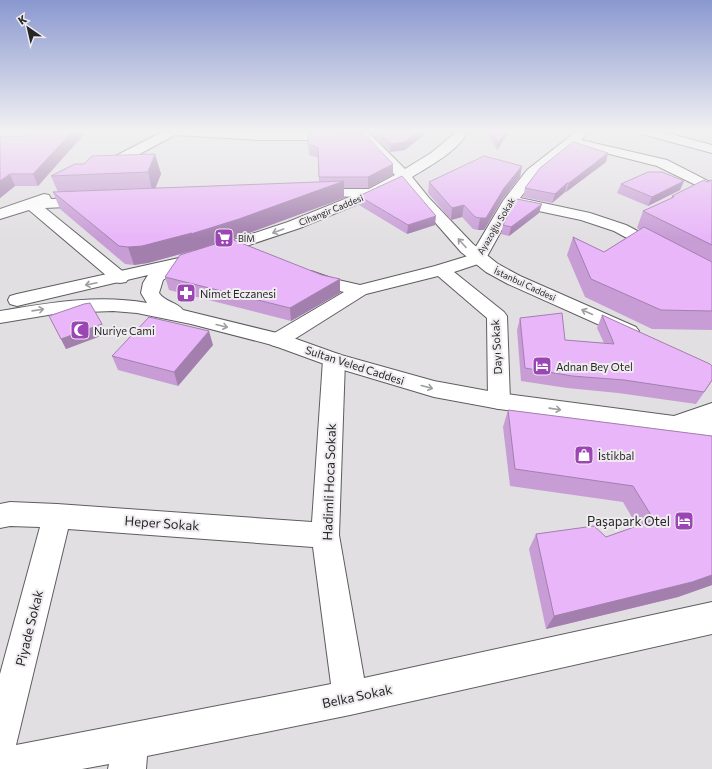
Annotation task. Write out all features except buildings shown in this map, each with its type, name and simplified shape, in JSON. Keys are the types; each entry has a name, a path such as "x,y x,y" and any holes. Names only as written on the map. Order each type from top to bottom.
{"street":[{"path":"88,176 107,166"},
{"name":"İstanbul Caddesi","path":"395,166 467,248 492,268 514,280 645,338"},
{"name":"Cihangir Caddesi","path":"184,262 294,225 372,193 419,166"},
{"name":"Ayazoğlu Sokak","path":"478,258 510,201 532,173 541,166"},
{"path":"681,166 708,188"},
{"path":"690,193 708,188"},
{"path":"0,214 31,204 60,190"},
{"path":"303,194 343,192 404,193 424,201"},
{"path":"510,201 627,225 712,277"},
{"path":"31,204 103,202"},
{"path":"31,204 120,278"},
{"path":"236,245 257,254"},
{"path":"278,340 360,290 441,270 478,258"},
{"path":"0,303 120,278 184,262"},
{"path":"184,262 154,277 150,286 150,293 155,301 166,308 191,318"},
{"path":"293,268 329,283 360,290"},
{"name":"Dayı Sokak","path":"441,270 497,316 499,401"},
{"name":"Sultan Veled Caddesi","path":"0,317 60,307 137,307 191,318 278,340 334,360 434,389 499,401 712,430"},
{"name":"Hadimli Hoca Sokak","path":"334,360 325,535 350,698"},
{"path":"675,424 701,417 712,412"},
{"name":"Heper Sokak","path":"0,516 10,514 57,516 325,535"},
{"name":"Piyade Sokak","path":"0,740 57,516"},
{"name":"Belka Sokak","path":"0,767 129,755 350,698 712,618"}],"place":[{"name":"BİM","path":"224,238"},
{"name":"Nimet Eczanesi","path":"186,293"},
{"name":"Nuriye Cami","path":"80,330"},
{"name":"Adnan Bey Otel","path":"542,366"},
{"name":"İstikbal","path":"584,455"},
{"name":"Paşapark Otel","path":"684,521"}]}
